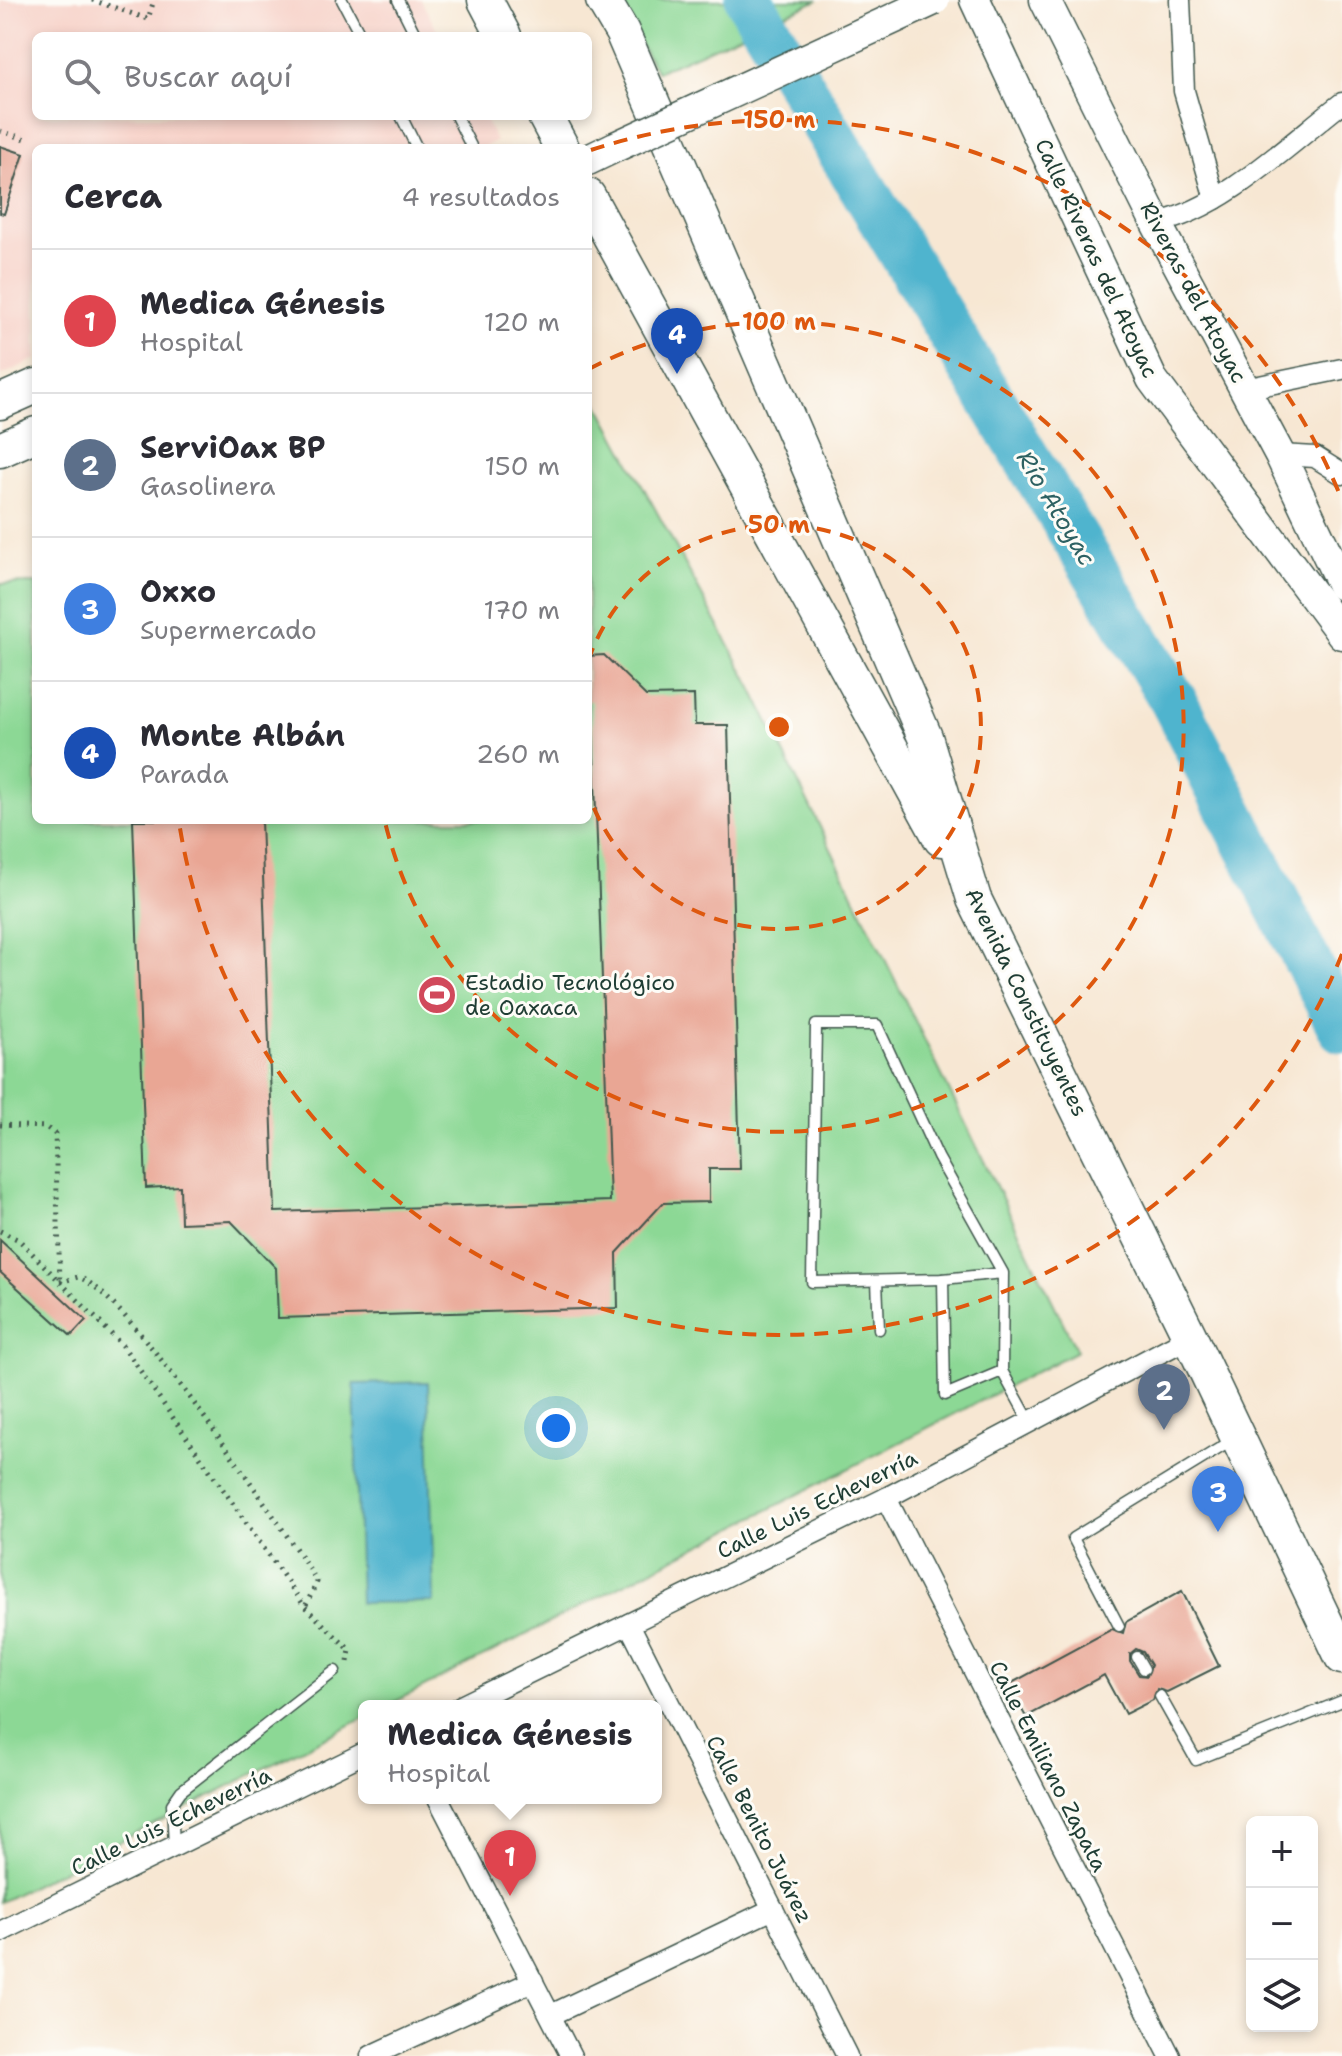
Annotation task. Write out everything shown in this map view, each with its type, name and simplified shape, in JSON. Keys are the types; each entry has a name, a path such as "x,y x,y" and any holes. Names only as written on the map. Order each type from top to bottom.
{"main road":[{"path":"485,0 502,32"},
{"name":"Avenida Constituyentes","path":"603,0 622,32 673,156 696,200 925,737 974,899 1190,1337 1342,1657"},
{"path":"547,120 560,144"},
{"path":"592,203 974,899"},
{"path":"0,402 32,388"},
{"path":"0,450 32,436"}],"street":[{"path":"592,158 934,0"},
{"name":"Riveras del Atoyac","path":"1045,0 1156,223 1280,455 1342,585"},
{"path":"1180,0 1184,91 1215,199"},
{"name":"Calle Riveras del Atoyac","path":"981,12 1152,379 1342,634"},
{"path":"1156,223 1171,220 1215,199 1342,103"},
{"path":"1245,389 1342,369"},
{"path":"1280,455 1315,457 1342,474"},
{"name":"Calle Luis Echeverría","path":"473,1700 886,1498 1190,1337"},
{"name":"Calle Emiliano Zapata","path":"886,1498 1170,2056"},
{"name":"Calle Benito Juárez","path":"629,1624 847,2056"},
{"name":"Calle Luis Echeverría","path":"0,1932 358,1756"},
{"path":"441,1804 571,2056"},
{"path":"551,2015 773,1909"},
{"path":"371,2056 533,1981"}],"lane":[{"path":"342,0 359,32"},
{"path":"398,0 414,32"},
{"path":"403,120 415,144"},
{"path":"458,120 470,144"},
{"path":"1003,1273 943,1279 812,1282 816,1025 877,1025 938,1157 1003,1273 1002,1371 1030,1422"},
{"path":"943,1279 945,1395 1002,1371"},
{"path":"877,1281 879,1329"},
{"path":"1119,1626 1073,1538 1238,1436"},
{"path":"1137,1657 1144,1669"},
{"path":"174,1846 172,1804 181,1791 335,1671"},
{"path":"1160,1696 1196,1760 1342,1701"}],"path":[{"path":"92,0 148,19 154,0"},
{"path":"0,131 29,140"},
{"path":"0,1125 46,1127 55,1134 60,1282"},
{"path":"0,1231 19,1240 123,1346 305,1607 350,1650 348,1662 335,1671"},
{"path":"60,1282 78,1277 93,1284 163,1361 311,1571 317,1582 305,1607"}],"shaded area":[{"path":"0,0 421,0 438,32 32,32 32,120 485,120 496,141 490,144 32,144 32,361 0,376"}],"green space":[{"path":"614,0 818,0 657,72"},
{"path":"592,392 749,682 1077,1351 399,1700 358,1700 358,1721 0,1902 0,584 32,583 32,824 592,824"}],"water":[{"path":"428,1382 434,1602 360,1603 354,1384"}],"building":[{"path":"0,146 24,154 4,214 0,213"},
{"path":"604,655 646,696 694,695 695,725 728,725 740,1169 709,1169 709,1202 663,1203 617,1253 618,1308 278,1318 276,1268 231,1221 181,1223 180,1186 146,1188 133,824 261,824 275,1212 610,1201 592,656"},
{"path":"0,1240 86,1320 71,1336 0,1272"},
{"path":"1182,1591 1219,1666 1167,1692 1157,1689 1153,1700 1125,1714 1104,1675 1026,1717 1008,1685 1112,1629 1123,1633 1126,1622","holes":["1136,1649 1143,1652 1151,1665 1147,1676 1139,1675 1130,1661 1130,1654"]}],"waterway":[{"name":"Río Atoyac","path":"749,0 1173,700 1342,1029"}],"place":[{"name":"Monte Albán","path":"677,374"},
{"name":"Estadio Tecnológico de Oaxaca","path":"437,995"},
{"name":"ServiOax BP","path":"1164,1430"},
{"name":"Oxxo","path":"1218,1532"},
{"name":"Medica Génesis","path":"510,1896"}]}
